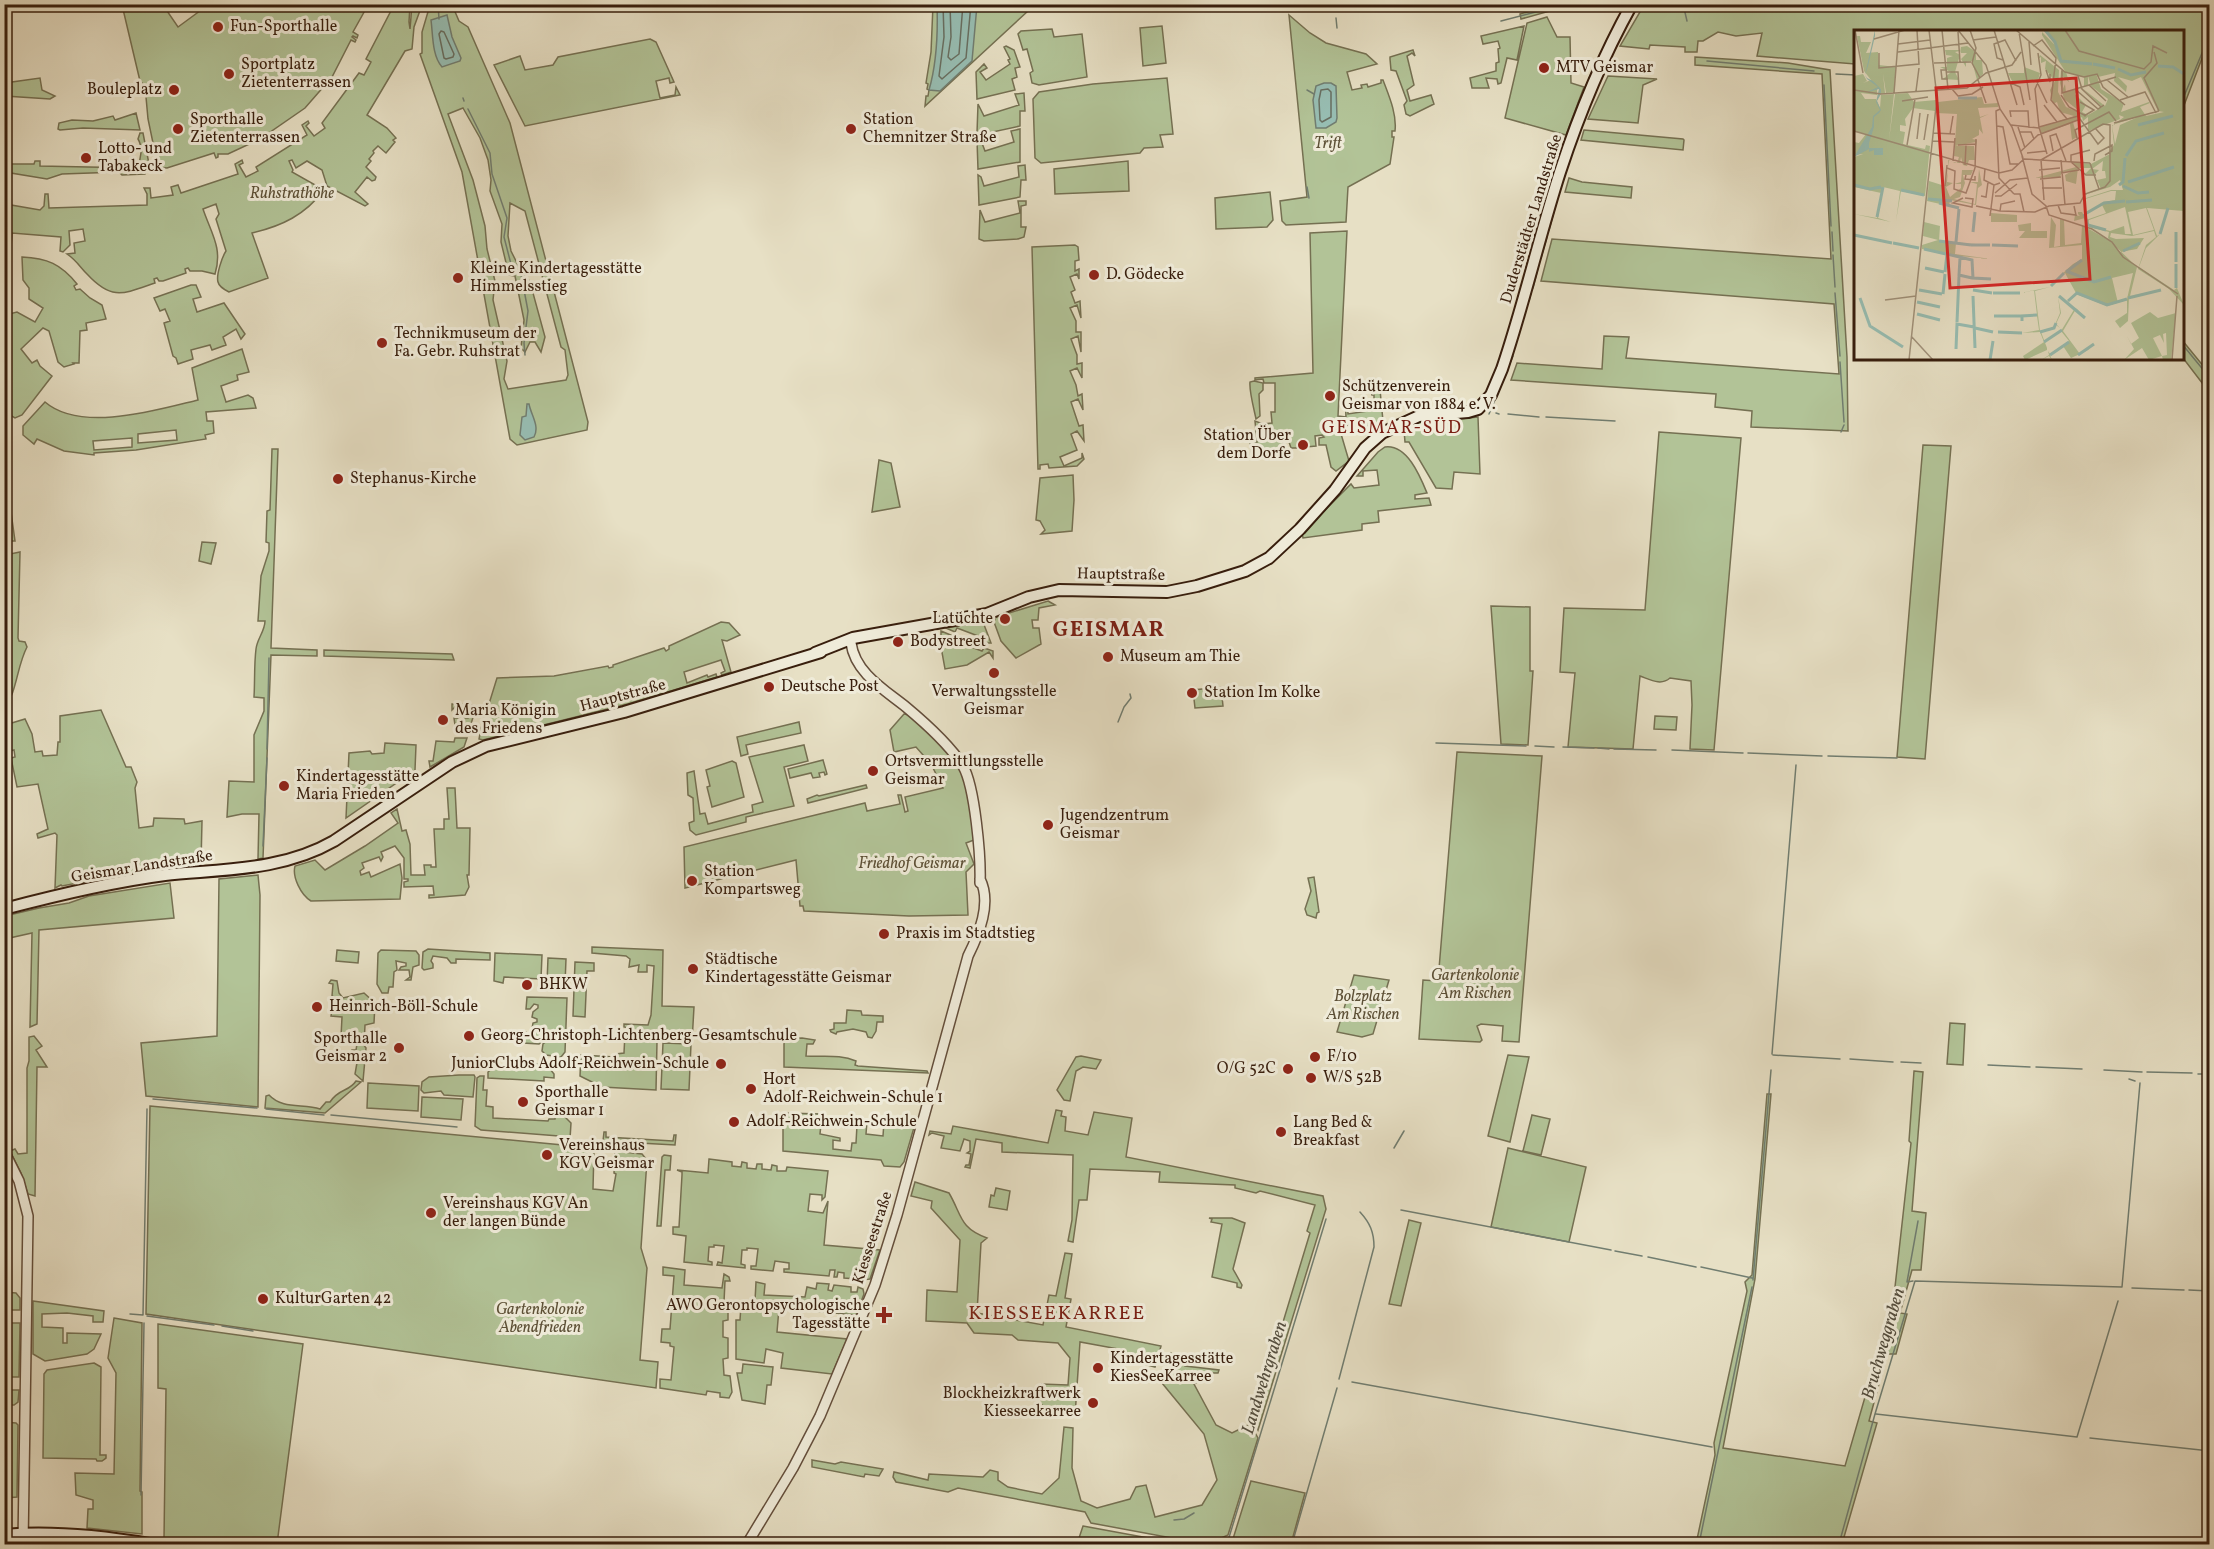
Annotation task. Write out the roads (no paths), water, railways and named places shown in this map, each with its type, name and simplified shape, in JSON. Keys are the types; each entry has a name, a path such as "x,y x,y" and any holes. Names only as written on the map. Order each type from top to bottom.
{"main road":[{"name":"Duderstädter Landstraße","path":"1444,413 1474,411 1485,403 1494,389 1509,350 1553,194 1577,123 1600,66 1632,4"},
{"name":"Hauptstraße","path":"815,653 851,639 987,614 1029,597 1059,590 1167,592 1197,586 1245,571 1269,558 1307,522 1335,490 1365,448 1382,433 1419,416 1444,413"},
{"name":"Hauptstraße","path":"286,861 313,852 334,841 452,762 486,746 624,712 881,633"},
{"name":"Geismar Landstraße","path":"4,909 81,890 136,880 286,861"},
{"path":"4,1535 23,1539 98,1537 149,1545"}],"street":[{"name":"Kiesseestraße","path":"747,1545 818,1420 875,1285 903,1195 979,910 980,879 971,792 962,766 911,712 883,690 864,670 854,658 852,643"},
{"path":"4,1151 19,1181 28,1216 23,1539"}],"water":[{"path":"937,5 977,5 972,61 940,91 929,90 936,48"},
{"path":"447,15 452,37 461,58 460,61 442,67 435,51 431,20"},
{"path":"1324,83 1336,86 1337,118 1336,122 1326,128 1316,128 1313,100 1316,86"},
{"path":"527,404 529,404 534,420 536,433 534,437 525,440 520,435 522,417 526,416"}],"waterway":[{"path":"438,4 439,19"},
{"name":"Landwehrgraben","path":"1494,4 1497,10"},
{"path":"1501,21 1567,4"},
{"path":"1615,25 1626,4"},
{"path":"1618,43 1639,4"},
{"name":"Bruchweggraben","path":"1683,4 1687,21"},
{"path":"1336,18 1337,28"},
{"path":"1589,78 1611,31"},
{"path":"2184,96 2210,34"},
{"name":"Bruchweggraben","path":"1707,61 1814,71"},
{"name":"Bruchweggraben","path":"1836,74 1854,75"},
{"path":"1585,89 1587,83"},
{"path":"1824,85 1831,226"},
{"path":"1307,90 1314,94"},
{"path":"1579,105 1583,94"},
{"path":"468,109 490,153 492,174 507,218 504,237 512,268 521,274 528,311 524,343 525,355"},
{"path":"1307,187 1309,198"},
{"path":"1549,230 1558,197"},
{"path":"1832,232 1833,251"},
{"path":"1541,258 1547,237"},
{"path":"1833,255 1835,287"},
{"path":"1533,288 1539,264"},
{"path":"1529,301 1531,293"},
{"path":"1835,293 1840,356"},
{"name":"Bruchweggraben","path":"2184,346 2210,378"},
{"path":"1508,368 1513,356"},
{"path":"1840,362 1844,422"},
{"path":"1489,414 1506,374"},
{"path":"1508,414 1539,417"},
{"path":"1546,417 1615,421"},
{"path":"1841,432 1844,425"},
{"path":"267,749 269,658"},
{"path":"1118,722 1124,707 1131,698 1130,694"},
{"path":"1436,743 1526,746"},
{"path":"1535,746 1554,747"},
{"path":"1563,747 1594,748"},
{"path":"1598,748 1609,749"},
{"path":"1614,749 1656,750"},
{"path":"1672,750 1743,753"},
{"path":"1748,753 1822,756"},
{"path":"1828,756 1897,758"},
{"path":"263,846 267,758"},
{"path":"1772,1054 1796,765"},
{"path":"1773,1055 1840,1059"},
{"path":"1850,1059 1893,1062"},
{"path":"1901,1062 1921,1063"},
{"path":"1988,1065 2030,1067"},
{"path":"2036,1067 2082,1069"},
{"path":"1753,1280 1771,1070"},
{"path":"2104,1070 2142,1072"},
{"path":"2147,1072 2192,1073"},
{"path":"2198,1074 2210,1074"},
{"path":"2129,1079 2135,1081"},
{"name":"Bruchweggraben","path":"1839,1544 1915,1281 2122,1287 2140,1083"},
{"path":"153,1099 257,1108"},
{"path":"130,1314 143,1315 147,1109"},
{"path":"266,1109 324,1115"},
{"path":"331,1115 457,1127"},
{"path":"1394,1148 1404,1131"},
{"path":"620,1163 640,1165 643,1169"},
{"path":"1401,1210 1611,1250"},
{"path":"1339,1379 1374,1247 1371,1228 1360,1212"},
{"name":"Landwehrgraben","path":"1227,1544 1326,1219"},
{"path":"1913,1281 1907,1282 1918,1221"},
{"path":"1615,1251 1642,1256"},
{"path":"1648,1257 1696,1267"},
{"path":"1701,1267 1752,1278"},
{"path":"1699,1544 1752,1287"},
{"name":"Bruchweggraben","path":"2132,1288 2184,1290"},
{"name":"Bruchweggraben","path":"2189,1290 2210,1291"},
{"path":"1876,1414 2077,1437 2118,1301"},
{"path":"147,1316 214,1325"},
{"path":"141,1495 144,1323"},
{"path":"222,1326 253,1331"},
{"path":"1352,1382 1712,1447"},
{"path":"1292,1544 1337,1388"},
{"path":"2090,1438 2210,1451"},
{"path":"1174,1520 1184,1519 1194,1513"}],"place":[{"name":"Fun-Sporthalle","path":"218,27"},
{"name":"MTV Geismar","path":"1544,68"},
{"name":"Sportplatz Zietenterrassen","path":"229,74"},
{"name":"Bouleplatz","path":"174,90"},
{"name":"Sporthalle Zietenterrassen","path":"178,129"},
{"name":"Station Chemnitzer Straße","path":"851,129"},
{"name":"Lotto- und Tabakeck","path":"86,158"},
{"name":"D. Gödecke","path":"1094,275"},
{"name":"Kleine Kindertagesstätte Himmelsstieg","path":"458,278"},
{"name":"Technikmuseum der Fa. Gebr. Ruhstrat","path":"382,343"},
{"name":"Schützenverein Geismar von 1884 e. V.","path":"1330,396"},
{"name":"Station Über dem Dorfe","path":"1303,445"},
{"name":"Stephanus-Kirche","path":"338,479"},
{"name":"Latüchte","path":"1005,619"},
{"name":"Bodystreet","path":"898,642"},
{"name":"Museum am Thie","path":"1108,657"},
{"name":"Verwaltungsstelle Geismar","path":"994,673"},
{"name":"Deutsche Post","path":"769,687"},
{"name":"Station Im Kolke","path":"1192,693"},
{"name":"Maria Königin des Friedens","path":"443,720"},
{"name":"Ortsvermittlungsstelle Geismar","path":"873,771"},
{"name":"Kindertagesstätte Maria Frieden","path":"284,786"},
{"name":"Jugendzentrum Geismar","path":"1048,825"},
{"name":"Station Kompartsweg","path":"692,881"},
{"name":"Praxis im Stadtstieg","path":"884,934"},
{"name":"Städtische Kindertagesstätte Geismar","path":"693,969"},
{"name":"BHKW","path":"527,985"},
{"name":"Heinrich-Böll-Schule","path":"317,1007"},
{"name":"Georg-Christoph-Lichtenberg-Gesamtschule","path":"469,1036"},
{"name":"Sporthalle Geismar 2","path":"399,1048"},
{"name":"F/10","path":"1315,1057"},
{"name":"JuniorClubs Adolf-Reichwein-Schule","path":"721,1064"},
{"name":"O/G 52C","path":"1288,1069"},
{"name":"W/S 52B","path":"1311,1078"},
{"name":"Hort Adolf-Reichwein-Schule 1","path":"751,1089"},
{"name":"Sporthalle Geismar 1","path":"523,1102"},
{"name":"Adolf-Reichwein-Schule","path":"734,1122"},
{"name":"Lang Bed & Breakfast","path":"1281,1132"},
{"name":"Vereinshaus KGV Geismar","path":"547,1155"},
{"name":"Vereinshaus KGV An der langen Bünde","path":"431,1213"},
{"name":"KulturGarten 42","path":"263,1299"},
{"name":"AWO Gerontopsychologische Tagesstätte","path":"884,1315"},
{"name":"Kindertagesstätte KiesSeeKarree","path":"1098,1368"},
{"name":"Blockheizkraftwerk Kiesseekarree","path":"1093,1403"}],"district":[{"name":"GEISMAR-SÜD","path":"1392,428"},
{"name":"GEISMAR","path":"1109,630"},
{"name":"KIESSEEKARREE","path":"1057,1314"}],"park label":[{"name":"Trift","path":"1328,144"},
{"name":"Ruhstrathöhe","path":"292,194"},
{"name":"Friedhof Geismar","path":"912,864"},
{"name":"Gartenkolonie Am Rischen","path":"1475,985"},
{"name":"Bolzplatz Am Rischen","path":"1363,1006"},
{"name":"Gartenkolonie Abendfrieden","path":"540,1319"}]}
